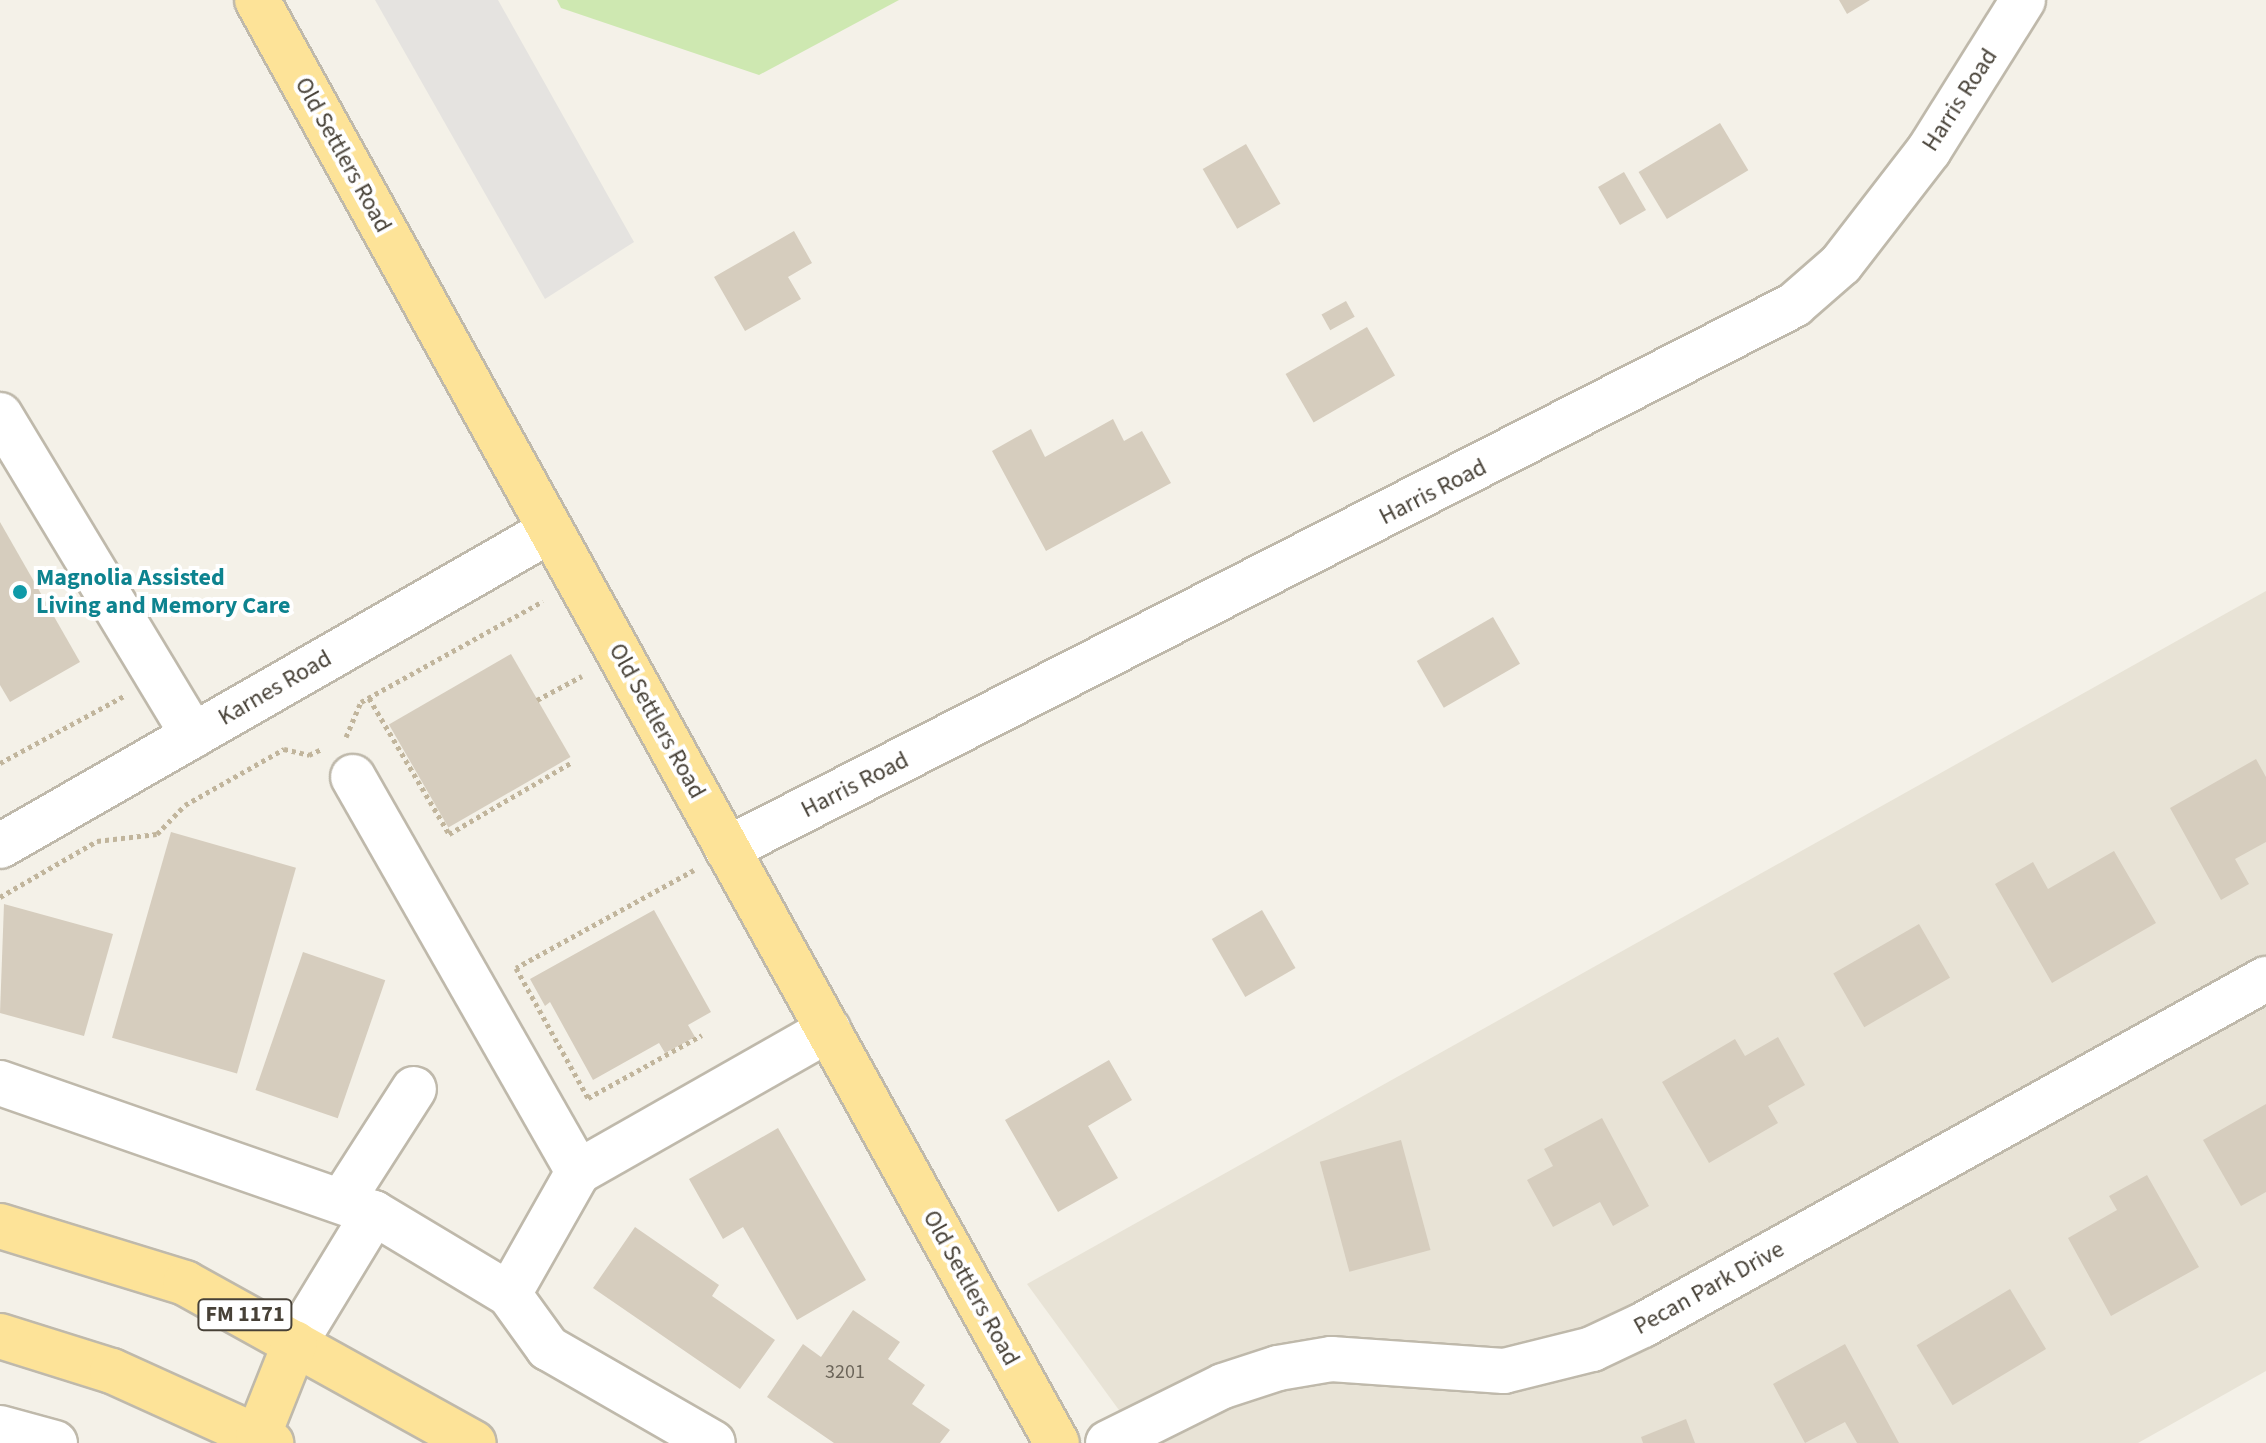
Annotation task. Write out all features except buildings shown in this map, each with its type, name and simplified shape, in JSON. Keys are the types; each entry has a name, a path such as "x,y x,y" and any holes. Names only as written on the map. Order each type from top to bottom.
{"main road":[{"name":"Old Settlers Road","path":"257,0 551,530 711,859 828,1030 1057,1443"},
{"name":"FM 1171","path":"0,1226 185,1283 474,1443"},
{"path":"0,1336 112,1371 264,1439 295,1343"}],"street":[{"name":"Harris Road","path":"711,859 1794,305 1841,264 1929,150 2023,0"},
{"path":"0,415 193,735"},
{"name":"Karnes Road","path":"0,846 551,530"},
{"path":"353,777 578,1172"},
{"name":"Pecan Park Drive","path":"1108,1443 1223,1386 1278,1368 1331,1359 1504,1371 1592,1349 1643,1325 2266,979"},
{"path":"509,1294 578,1172 828,1030"},
{"path":"0,1083 358,1207 509,1294 548,1348 713,1443"},
{"path":"295,1343 414,1089"},
{"path":"0,1428 55,1443"}],"path":[{"path":"0,897 97,841 157,834 197,797 284,749 309,755 349,735 361,702 543,601"},
{"path":"537,700 582,676"},
{"path":"0,763 129,693"},
{"path":"369,698 449,834 572,762"},
{"path":"702,1035 588,1098 516,968 711,859"}],"shaded area":[{"path":"375,0 498,0 634,242 545,299"},
{"path":"2266,591 2266,1371 2138,1443 1143,1443 1027,1284"}],"green space":[{"path":"557,0 899,0 759,75 561,8"}],"place":[{"name":"Magnolia Assisted Living and Memory Care","path":"20,592"}]}
